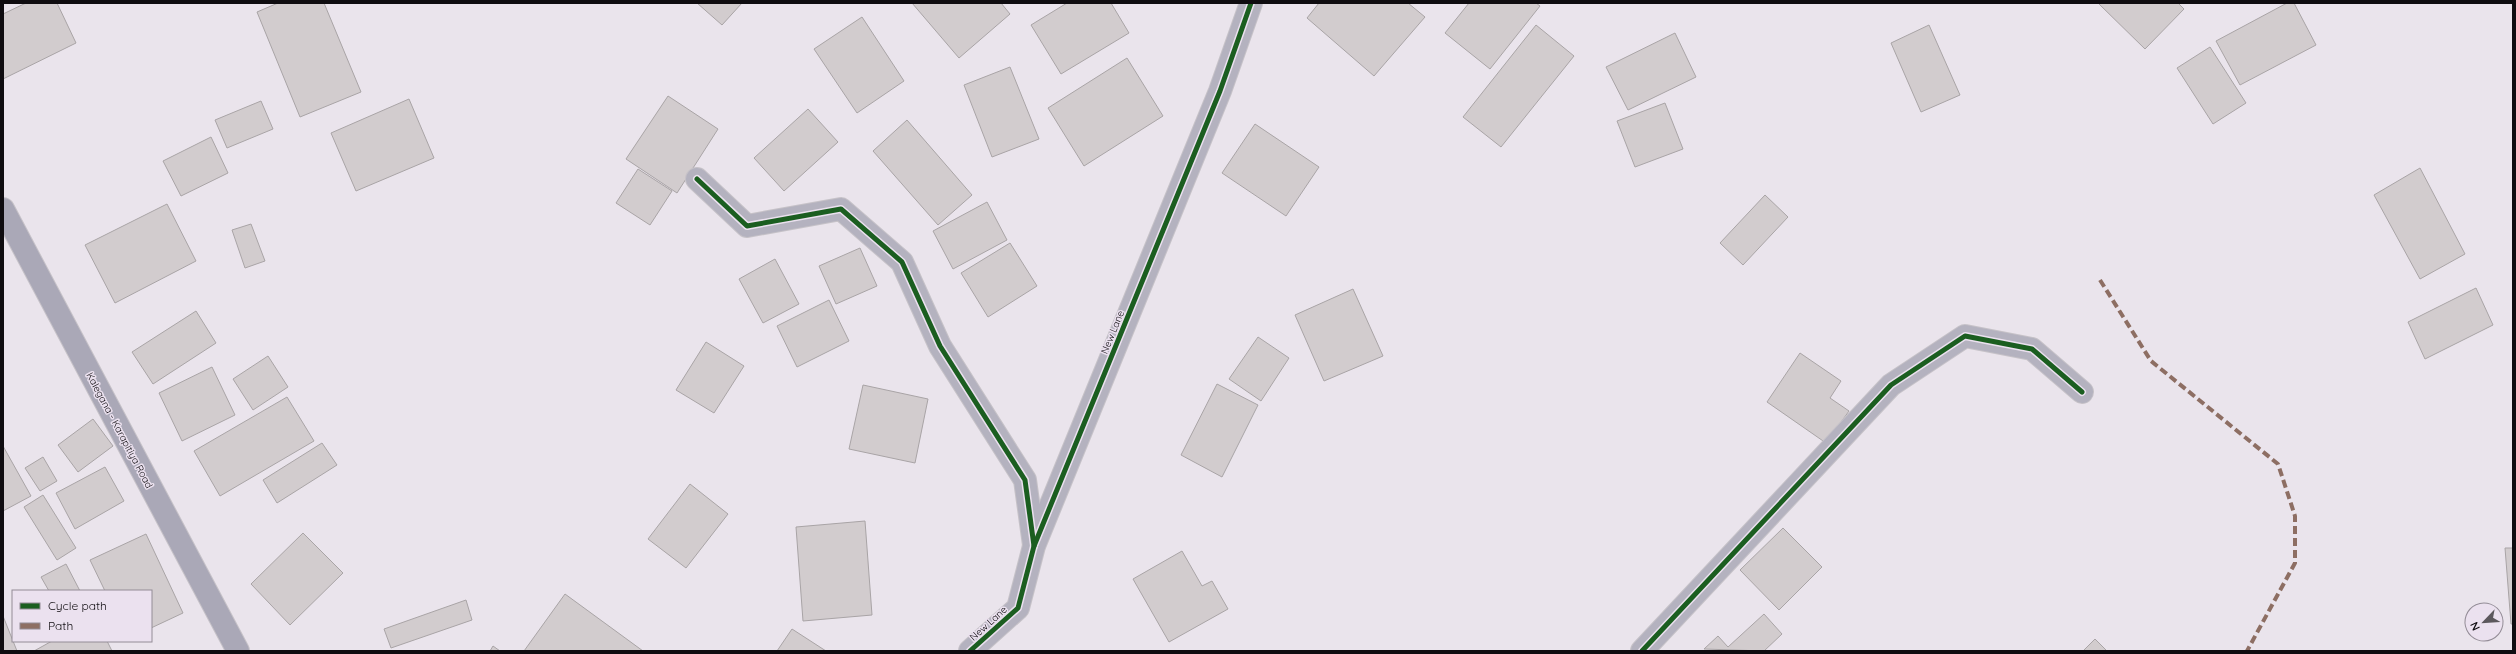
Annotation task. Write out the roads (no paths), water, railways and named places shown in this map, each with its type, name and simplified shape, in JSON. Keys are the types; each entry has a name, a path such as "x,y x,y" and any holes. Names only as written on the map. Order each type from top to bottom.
{"main road":[{"name":"Kalegana - Karapitiya Road","path":"3,208 238,651"}],"street":[{"name":"New Lane","path":"970,651 1018,608 1034,546 1220,91 1251,3"},
{"path":"697,179 747,226 841,209 902,262 940,346 1025,480 1034,546"},
{"path":"1642,651 1891,385 1965,336 2032,349 2082,392"}]}
